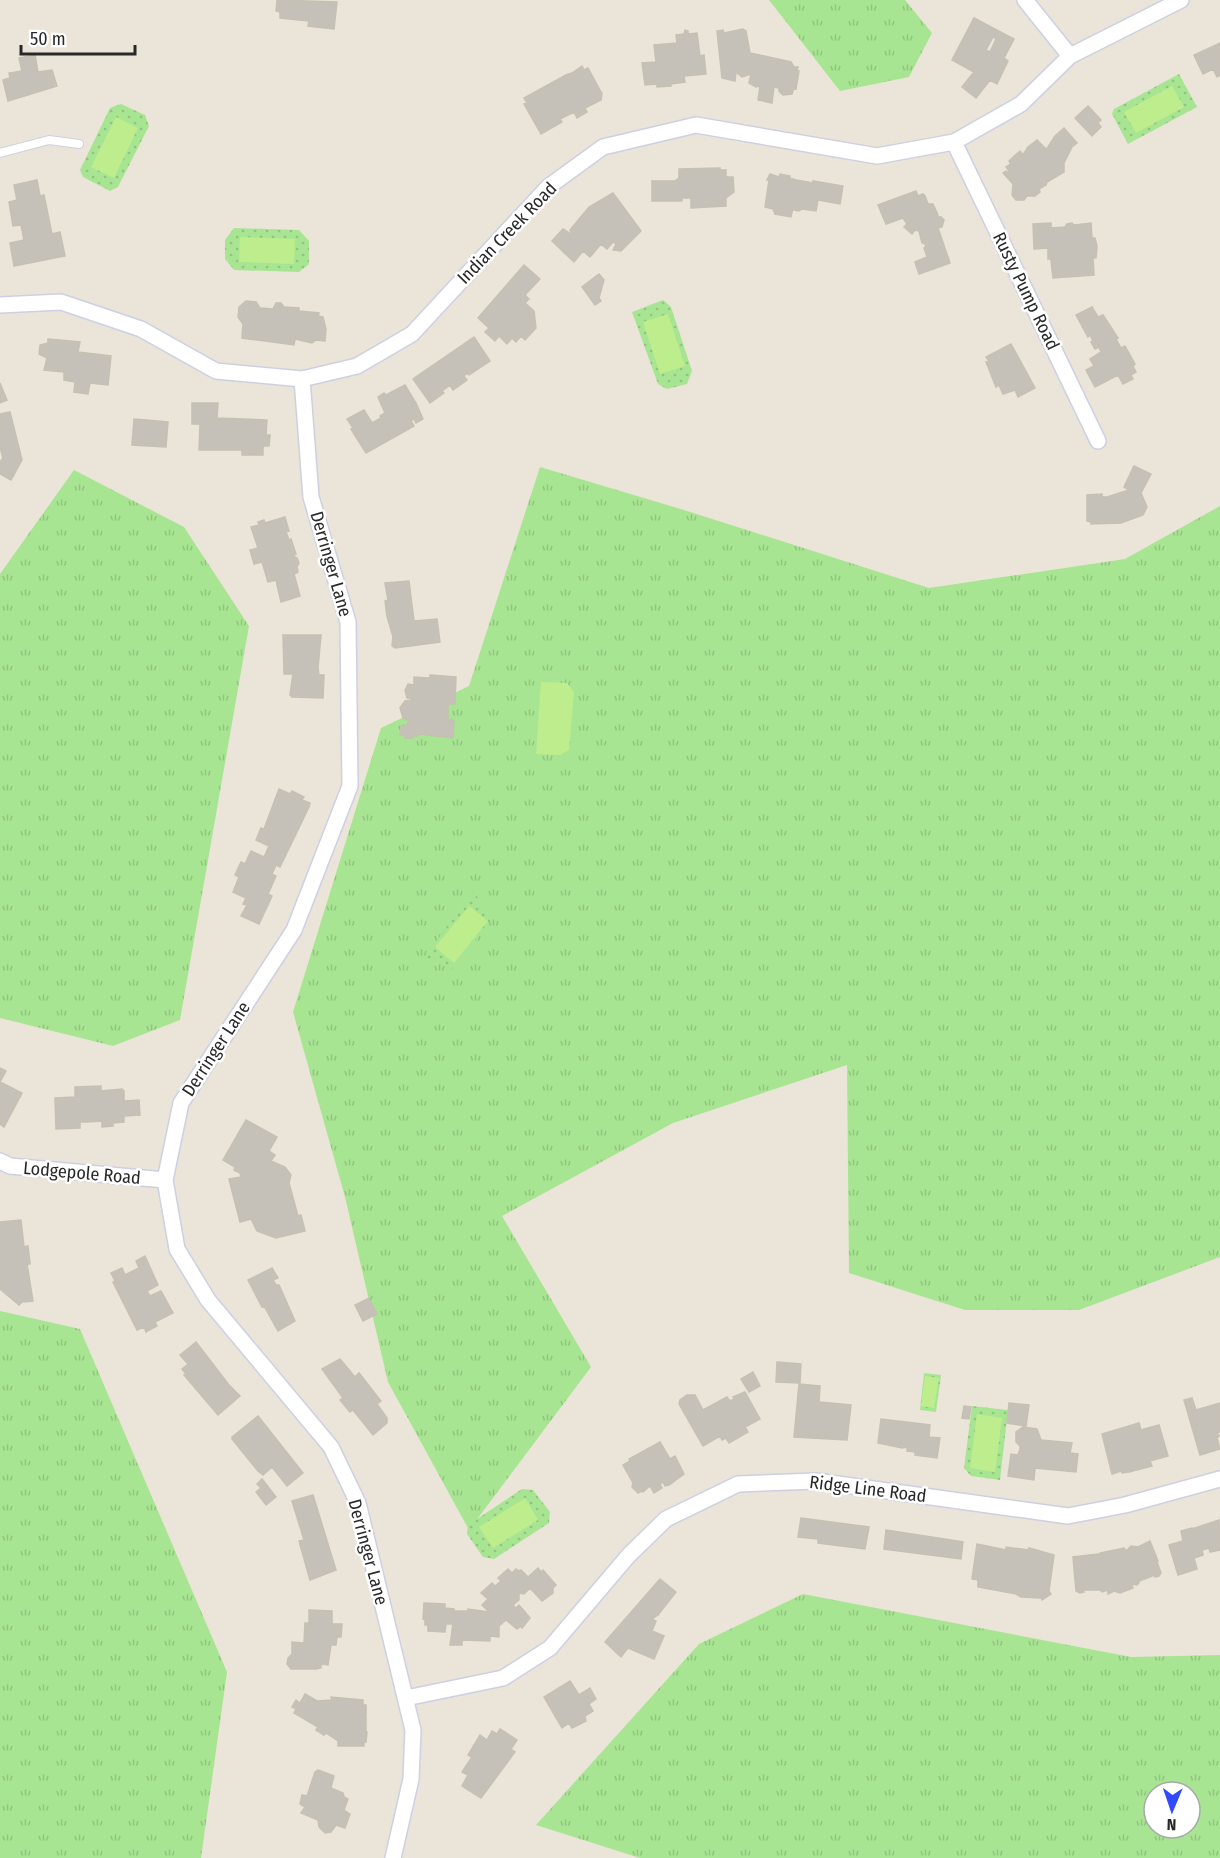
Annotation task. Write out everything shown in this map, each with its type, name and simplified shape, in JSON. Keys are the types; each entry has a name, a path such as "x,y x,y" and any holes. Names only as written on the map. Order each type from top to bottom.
{"street":[{"path":"1025,0 1070,56"},
{"name":"Indian Creek Road","path":"0,305 61,302 141,329 216,371 302,379 357,366 412,334 548,187 603,147 696,125 877,156 954,142 1021,104 1070,56 1181,0"},
{"name":"Rusty Pump Road","path":"954,142 1098,441"},
{"name":"Derringer Lane","path":"302,379 311,497 348,622 350,786 294,930 181,1103 165,1180 177,1249 208,1300 331,1447 358,1503 413,1730 411,1779 394,1858"},
{"name":"Lodgepole Road","path":"0,1161 10,1166 165,1180"},
{"name":"Ridge Line Road","path":"406,1698 503,1678 550,1648 629,1555 666,1519 738,1484 816,1481 1068,1516 1125,1505 1220,1479"}],"lane":[{"path":"0,153 49,140 79,144"}],"green space":[{"path":"769,0 905,0 932,33 909,77 840,91"},
{"path":"1179,74 1197,107 1128,144 1112,114 1114,109"},
{"path":"1172,86 1184,107 1136,133 1124,112"},
{"path":"121,104 145,115 149,126 118,187 110,191 83,177 80,170 110,108"},
{"path":"116,117 138,128 114,178 91,167"},
{"path":"234,228 299,230 309,241 309,264 299,272 234,270 225,259 225,240"},
{"path":"240,237 295,239 294,264 239,262"},
{"path":"663,300 671,307 692,371 687,384 667,389 658,384 632,312"},
{"path":"668,314 685,366 660,374 643,322"},
{"path":"540,467 929,588 1125,559 1220,506 1220,1257 1079,1310 965,1310 849,1273 847,1065 673,1123 502,1216 591,1367 469,1530 388,1382 345,1197 293,1012 381,728 469,686"},
{"path":"74,470 184,527 249,626 180,1020 113,1046 0,1018 0,574"},
{"path":"541,682 567,683 574,692 569,750 560,755 536,754"},
{"path":"473,890 491,920 452,969 425,957"},
{"path":"469,906 488,921 454,963 435,947"},
{"path":"0,1311 80,1329 227,1672 201,1858 0,1858"},
{"path":"924,1373 941,1375 936,1412 920,1410"},
{"path":"925,1376 939,1378 934,1408 921,1406"},
{"path":"972,1406 1008,1410 1000,1480 971,1476 964,1468"},
{"path":"977,1414 1002,1418 995,1472 970,1468"},
{"path":"522,1489 533,1490 550,1512 549,1523 494,1559 483,1557 467,1534 468,1525"},
{"path":"525,1498 538,1520 493,1548 479,1527"},
{"path":"803,1594 1131,1657 1220,1655 1220,1858 640,1858 536,1825 699,1644"}],"building":[{"path":"277,0 337,2 334,29 308,26 309,21 280,18 280,12 276,11"},
{"path":"974,18 1014,39 1004,58 1008,61 997,84 990,80 976,98 962,87 974,72 952,60","holes":["993,37 996,39 990,52 986,50"]},
{"path":"743,29 746,31 750,53 791,62 794,67 798,67 796,89 794,88 792,94 783,95 779,88 774,87 772,103 758,100 760,86 756,87 749,83 751,74 742,77 736,72 735,81 722,78 717,31 723,30 724,33"},
{"path":"685,30 688,34 697,33 700,56 704,55 706,74 684,76 685,82 671,84 671,86 645,85 642,63 656,62 654,45 677,43 676,35 684,34"},
{"path":"1220,43 1220,75 1217,77 1213,69 1203,74 1194,55"},
{"path":"35,55 38,72 52,70 57,86 8,101 3,80 10,78 9,73 22,71 19,58"},
{"path":"582,66 584,70 588,68 602,94 601,100 585,108 587,112 577,118 574,112 560,119 562,122 541,134 524,104 527,103 524,98"},
{"path":"1088,106 1101,120 1098,123 1101,127 1092,136 1075,118"},
{"path":"1064,128 1077,143 1072,147 1064,163 1064,172 1047,182 1035,196 1016,200 1012,195 1013,184 1003,173 1009,171 1006,167 1011,164 1009,161 1020,151 1023,155 1028,147 1037,140 1046,149"},
{"path":"720,168 720,170 726,170 726,177 733,177 734,192 726,198 726,206 691,208 691,198 682,198 682,201 652,201 652,181 675,181 679,178 679,169"},
{"path":"770,174 779,177 780,174 790,176 789,178 813,183 813,181 843,186 840,204 818,200 816,211 802,209 799,211 794,210 795,207 793,207 791,217 775,214 773,209 765,207 769,180 767,180"},
{"path":"37,180 40,196 44,195 52,234 60,232 65,256 14,266 10,243 24,240 21,225 13,226 9,202 17,200 14,185"},
{"path":"916,191 918,196 923,194 925,196 928,204 933,204 937,217 944,220 942,227 938,228 950,263 919,274 915,262 927,257 924,248 926,247 922,243 919,231 915,230 912,234 904,227 907,224 903,218 886,224 878,205"},
{"path":"613,193 641,231 621,251 613,250 616,244 613,242 607,249 601,244 590,257 583,251 574,262 552,241 563,229 571,234 570,230 589,207"},
{"path":"1051,223 1051,228 1065,227 1072,223 1074,225 1091,223 1092,238 1095,238 1097,246 1096,258 1093,258 1094,275 1053,278 1052,259 1048,259 1048,248 1034,249 1033,224"},
{"path":"524,265 540,279 525,295 529,299 525,303 534,311 536,328 525,340 521,336 516,342 512,338 507,344 499,336 495,341 485,332 489,328 478,318"},
{"path":"599,274 604,280 599,298 601,301 595,305 582,287"},
{"path":"246,301 256,302 260,308 273,309 276,303 281,303 284,307 299,308 299,311 319,313 318,316 323,317 326,329 325,341 316,340 312,343 295,339 294,345 242,338 243,324 238,317 239,307"},
{"path":"1092,307 1098,317 1103,315 1118,338 1116,339 1121,348 1125,346 1135,364 1133,366 1136,372 1131,375 1133,379 1123,384 1118,375 1095,387 1086,370 1094,366 1090,359 1101,352 1099,347 1095,349 1090,335 1088,337 1076,315"},
{"path":"474,337 490,361 464,376 467,380 453,390 450,385 442,391 444,393 430,403 413,379"},
{"path":"48,339 80,342 78,352 111,356 108,385 90,383 88,394 74,392 75,382 64,380 64,372 44,370 47,358 39,354 40,345 48,343"},
{"path":"1011,344 1035,388 1018,397 1015,390 1003,394 999,385 996,387 986,362 989,361 986,357"},
{"path":"0,383 7,400 0,403"},
{"path":"405,385 423,419 416,423 406,409 414,426 366,453 347,419 364,410 372,423 381,418 380,416 385,413 378,397"},
{"path":"192,403 218,403 217,418 267,420 266,435 270,435 269,446 263,446 263,455 242,455 242,450 199,450 200,424 192,424"},
{"path":"10,412 22,460 11,480 0,474 0,462 3,458 0,447 0,414"},
{"path":"134,419 168,422 166,447 132,445"},
{"path":"1134,466 1151,474 1141,493 1147,507 1143,515 1121,523 1091,524 1087,521 1087,495 1102,494 1102,497 1107,497 1129,490 1124,487"},
{"path":"285,517 289,531 286,532 289,540 291,539 295,557 299,563 298,572 294,574 300,596 281,602 276,580 268,582 262,562 254,564 250,550 258,548 251,527 259,525 258,522 264,520 265,523"},
{"path":"409,581 414,621 437,619 440,642 395,648 392,646 393,637 387,616 385,601 388,600 385,583"},
{"path":"283,635 321,635 318,668 319,675 324,675 323,698 292,697 290,695 293,674 284,674"},
{"path":"430,675 456,677 455,704 448,704 448,720 454,720 453,738 419,734 413,738 405,738 406,736 400,735 401,726 406,726 409,721 403,718 400,708 405,701 418,699 407,698 405,690 408,684 414,685 414,677 430,678"},
{"path":"279,789 290,794 292,791 304,797 302,800 310,803 280,867 276,865 272,874 276,876 268,894 272,896 259,924 241,916 247,905 243,904 246,898 233,892 239,877 235,875 241,862 245,864 251,851 264,857 269,846 256,840 261,828 264,829"},
{"path":"0,1068 6,1071 0,1082"},
{"path":"0,1082 22,1093 4,1127 0,1124"},
{"path":"101,1086 101,1091 122,1089 124,1101 139,1100 140,1115 124,1116 124,1122 113,1123 113,1126 102,1127 102,1121 80,1122 80,1128 56,1129 55,1098 75,1097 75,1087"},
{"path":"246,1120 277,1137 269,1151 275,1155 271,1161 285,1167 291,1175 289,1183 298,1216 301,1215 305,1231 276,1238 257,1231 251,1219 240,1222 229,1179 241,1177 240,1173 223,1160"},
{"path":"21,1220 24,1247 28,1246 30,1264 27,1264 33,1301 22,1302 19,1305 0,1289 0,1222"},
{"path":"145,1256 158,1285 147,1291 150,1296 161,1291 173,1313 155,1322 157,1326 146,1332 144,1327 137,1330 113,1282 115,1281 111,1273 122,1268 125,1275 139,1268 136,1261"},
{"path":"272,1268 278,1278 273,1280 276,1285 279,1285 295,1321 278,1331 248,1280"},
{"path":"369,1298 377,1314 363,1321 355,1305"},
{"path":"196,1342 240,1396 218,1415 184,1375 186,1374 182,1369 188,1364 180,1355"},
{"path":"340,1359 355,1377 359,1373 381,1401 377,1404 387,1418 387,1423 373,1435 353,1410 350,1412 340,1400 343,1398 322,1369"},
{"path":"777,1362 801,1364 800,1383 776,1382"},
{"path":"753,1372 760,1386 749,1392 741,1379"},
{"path":"799,1384 820,1386 819,1402 851,1405 847,1440 794,1437"},
{"path":"745,1392 760,1419 745,1427 748,1432 729,1443 726,1438 722,1440 720,1436 703,1446 679,1404 680,1400 687,1395 695,1395 703,1410 727,1397 730,1401 734,1399 733,1397"},
{"path":"1192,1398 1196,1410 1220,1403 1220,1432 1217,1433 1218,1436 1220,1435 1217,1438 1220,1449 1200,1455 1184,1400"},
{"path":"1009,1403 1029,1405 1026,1426 1007,1423"},
{"path":"964,1406 971,1407 969,1419 962,1418"},
{"path":"258,1416 303,1473 287,1486 272,1467 263,1475 258,1471 232,1439"},
{"path":"881,1419 930,1425 929,1437 940,1438 937,1458 915,1455 915,1452 907,1451 907,1447 878,1443"},
{"path":"1139,1423 1141,1430 1159,1425 1168,1456 1150,1461 1152,1466 1112,1474 1102,1434"},
{"path":"1023,1427 1037,1429 1041,1440 1072,1443 1070,1453 1078,1454 1076,1472 1035,1468 1034,1480 1008,1476 1011,1454 1018,1455 1020,1449 1016,1442 1016,1432"},
{"path":"660,1442 670,1459 675,1456 684,1474 669,1485 665,1486 663,1482 660,1484 662,1488 654,1493 650,1486 638,1493 632,1487 633,1483 623,1465 630,1461 629,1459"},
{"path":"262,1479 276,1497 266,1505 256,1492 261,1488 257,1484"},
{"path":"313,1495 336,1570 310,1580 299,1541 304,1540 292,1501"},
{"path":"801,1518 869,1527 865,1549 818,1543 818,1539 798,1537"},
{"path":"1219,1520 1220,1550 1210,1552 1209,1548 1202,1550 1203,1555 1194,1558 1197,1569 1178,1575 1169,1545 1183,1541 1181,1531"},
{"path":"886,1530 963,1542 961,1559 884,1549"},
{"path":"1150,1541 1158,1561 1161,1573 1159,1576 1155,1577 1155,1575 1139,1581 1137,1585 1132,1584 1133,1588 1120,1593 1114,1591 1108,1594 1108,1590 1102,1592 1083,1590 1084,1592 1080,1593 1076,1591 1073,1557 1098,1554 1101,1556 1100,1553 1124,1548 1126,1551 1131,1546 1138,1547"},
{"path":"977,1544 1006,1550 1006,1547 1028,1550 1029,1548 1054,1555 1049,1591 1051,1594 1042,1600 978,1587 978,1580 972,1579"},
{"path":"538,1568 541,1572 543,1570 556,1585 553,1593 542,1601 530,1588 524,1594 519,1593 519,1600 513,1605 516,1608 519,1605 530,1618 522,1628 521,1626 517,1629 506,1620 499,1626 499,1637 490,1636 490,1641 462,1640 462,1645 450,1645 453,1624 446,1624 445,1632 428,1631 428,1625 425,1625 425,1619 423,1619 424,1603 445,1604 445,1608 454,1609 454,1611 468,1611 468,1609 489,1612 482,1605 488,1599 481,1593 492,1583 495,1586 501,1581 498,1578 508,1569 512,1573 516,1569 521,1570 528,1577"},
{"path":"660,1579 676,1592 658,1615 652,1619 656,1621 652,1631 664,1636 654,1659 628,1648 621,1657 605,1642"},
{"path":"309,1610 332,1611 332,1624 342,1624 341,1637 337,1637 336,1645 331,1645 328,1665 321,1664 321,1668 316,1669 291,1669 287,1664 292,1654 292,1642 304,1643 305,1623 309,1623"},
{"path":"570,1681 579,1695 590,1688 596,1699 589,1704 593,1711 585,1716 586,1721 572,1728 569,1723 562,1728 544,1697"},
{"path":"305,1694 317,1701 332,1700 331,1697 363,1700 363,1705 366,1705 364,1717 366,1717 366,1731 364,1731 367,1732 364,1746 338,1746 338,1741 316,1730 318,1727 294,1713 296,1709 292,1707 296,1700 300,1703"},
{"path":"500,1729 517,1740 511,1749 515,1752 481,1798 462,1786 468,1775 462,1772 472,1757 468,1755 480,1735 487,1740 492,1731 497,1734"},
{"path":"318,1770 334,1776 331,1788 343,1793 348,1799 344,1810 350,1814 345,1828 336,1825 331,1832 325,1833 319,1827 318,1820 301,1813 305,1807 300,1804 302,1795 307,1796 315,1772"}]}
